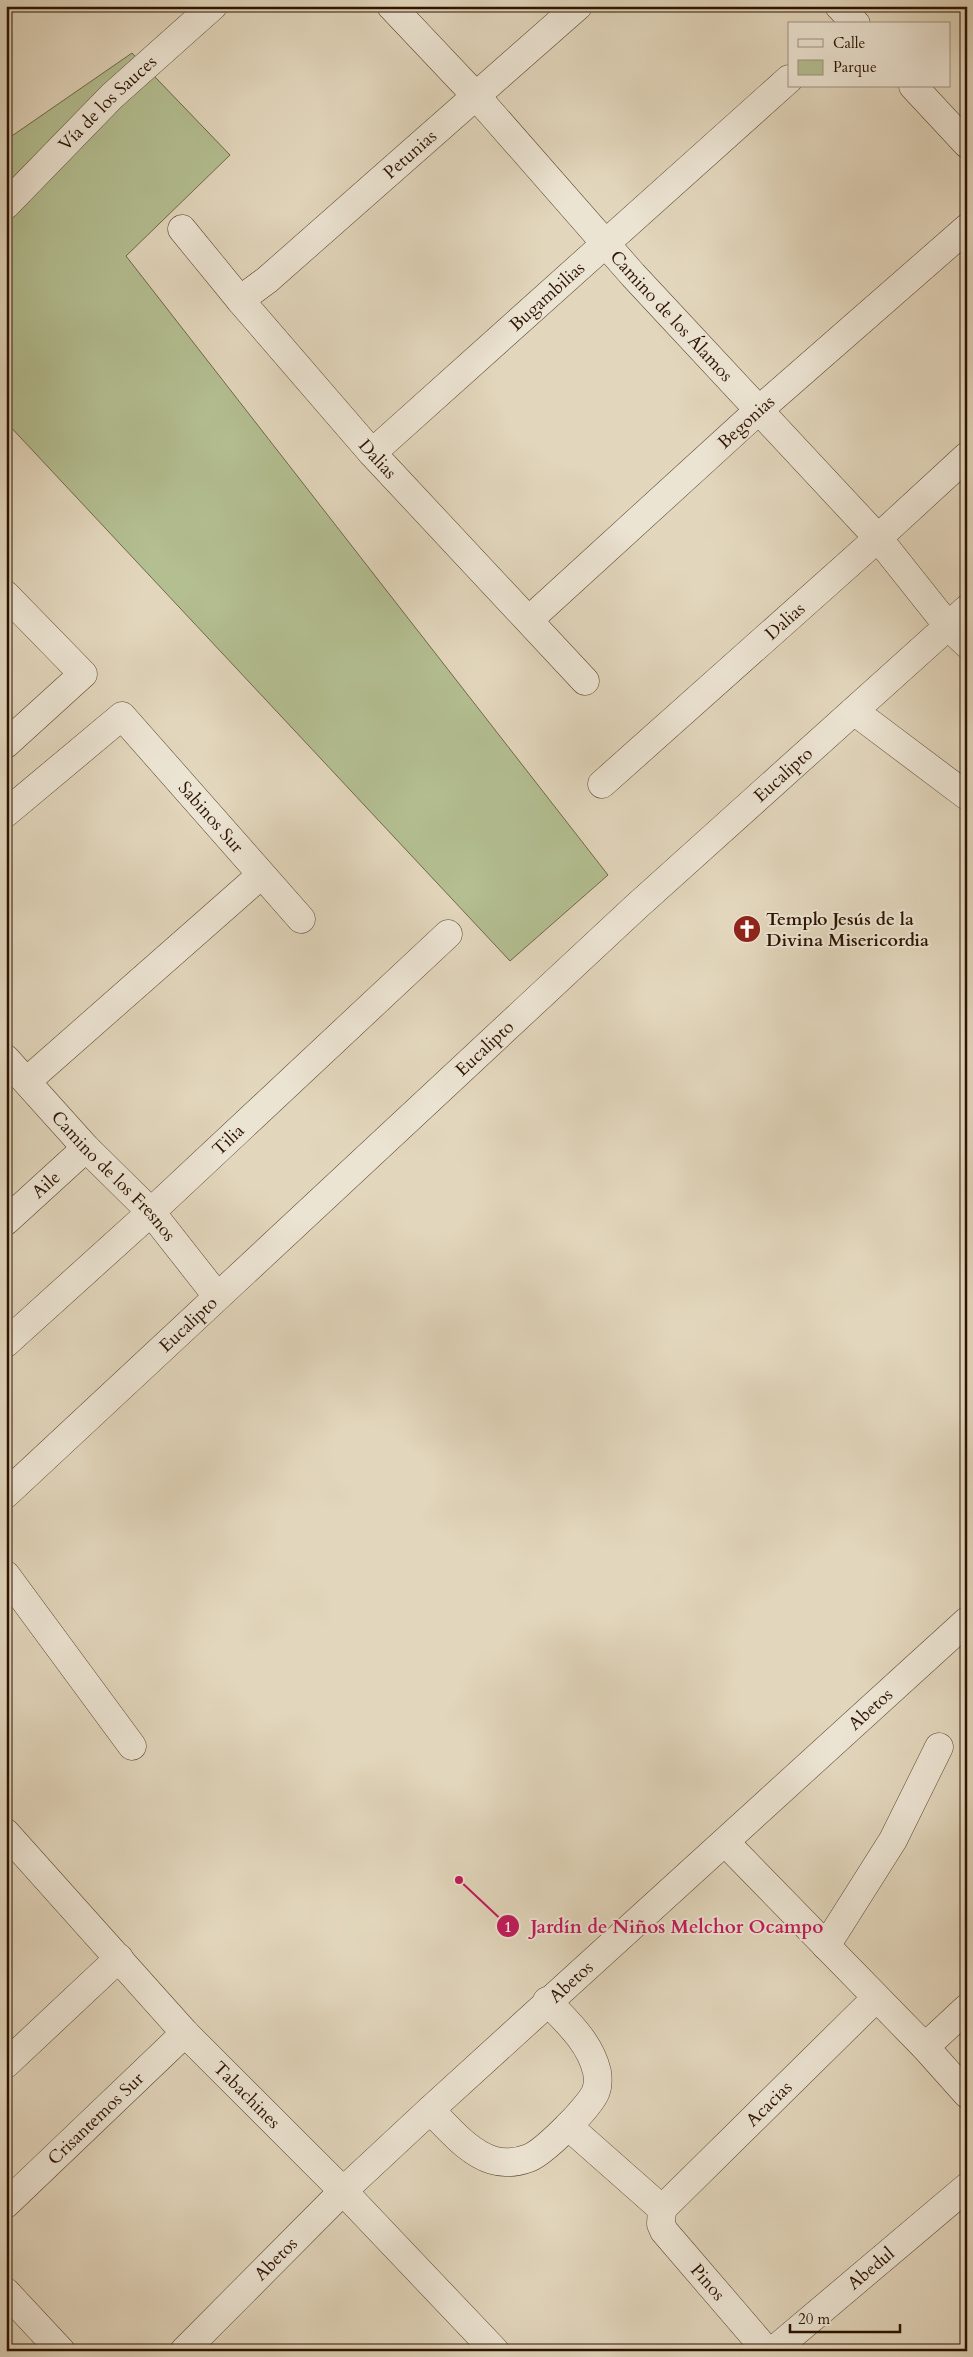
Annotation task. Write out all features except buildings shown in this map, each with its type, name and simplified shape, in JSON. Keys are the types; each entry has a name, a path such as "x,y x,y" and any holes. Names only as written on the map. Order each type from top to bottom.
{"street":[{"name":"Vía de los Sauces","path":"6,205 112,96 213,6"},
{"name":"Camino de los Álamos","path":"391,6 477,97 606,244 961,626"},
{"name":"Petunias","path":"240,300 267,280 477,97 578,6"},
{"name":"Bugambilias","path":"372,453 788,80"},
{"path":"915,88 967,144"},
{"name":"Dalias","path":"182,228 240,300 372,453 585,681"},
{"name":"Begonias","path":"529,620 759,410 967,228"},
{"name":"Dalias","path":"602,784 878,538 967,456"},
{"path":"6,594 83,674 6,744"},
{"name":"Eucalipto","path":"6,1494 637,906 854,711 961,626"},
{"path":"854,711 967,796"},
{"name":"Sabinos Sur","path":"6,813 122,716 301,919"},
{"path":"26,1082 261,875"},
{"name":"Tilia","path":"6,1343 151,1212 448,934"},
{"name":"Camino de los Fresnos","path":"6,1059 86,1148 151,1212 217,1296"},
{"name":"Aile","path":"6,1221 86,1148"},
{"path":"6,1575 132,1746"},
{"name":"Abetos","path":"184,2351 343,2191 547,2001 725,1842 967,1621"},
{"path":"826,1946 893,1840 940,1747"},
{"name":"Tabachines","path":"6,1833 185,2032 343,2191 495,2351"},
{"path":"725,1842 925,2047 967,2094"},
{"path":"6,2064 119,1958"},
{"name":"Acacias","path":"662,2209 876,1998"},
{"path":"430,2110 474,2152 492,2160 512,2164 531,2158 568,2126 590,2103 597,2090 597,2073 581,2038 547,2001"},
{"path":"925,2047 967,2008"},
{"name":"Crisantemos Sur","path":"6,2204 185,2032"},
{"path":"568,2126 662,2209"},
{"name":"Abedul","path":"773,2351 967,2186"},
{"name":"Pinos","path":"662,2209 661,2224 664,2231 767,2351"},
{"path":"6,2292 61,2351"}],"green space":[{"path":"132,53 230,155 126,256 608,875 510,961 6,422 6,140"}],"place":[{"name":"Templo Jesús de la Divina Misericordia","path":"747,929"},
{"name":"Jardín de Niños Melchor Ocampo","path":"459,1880"}]}
